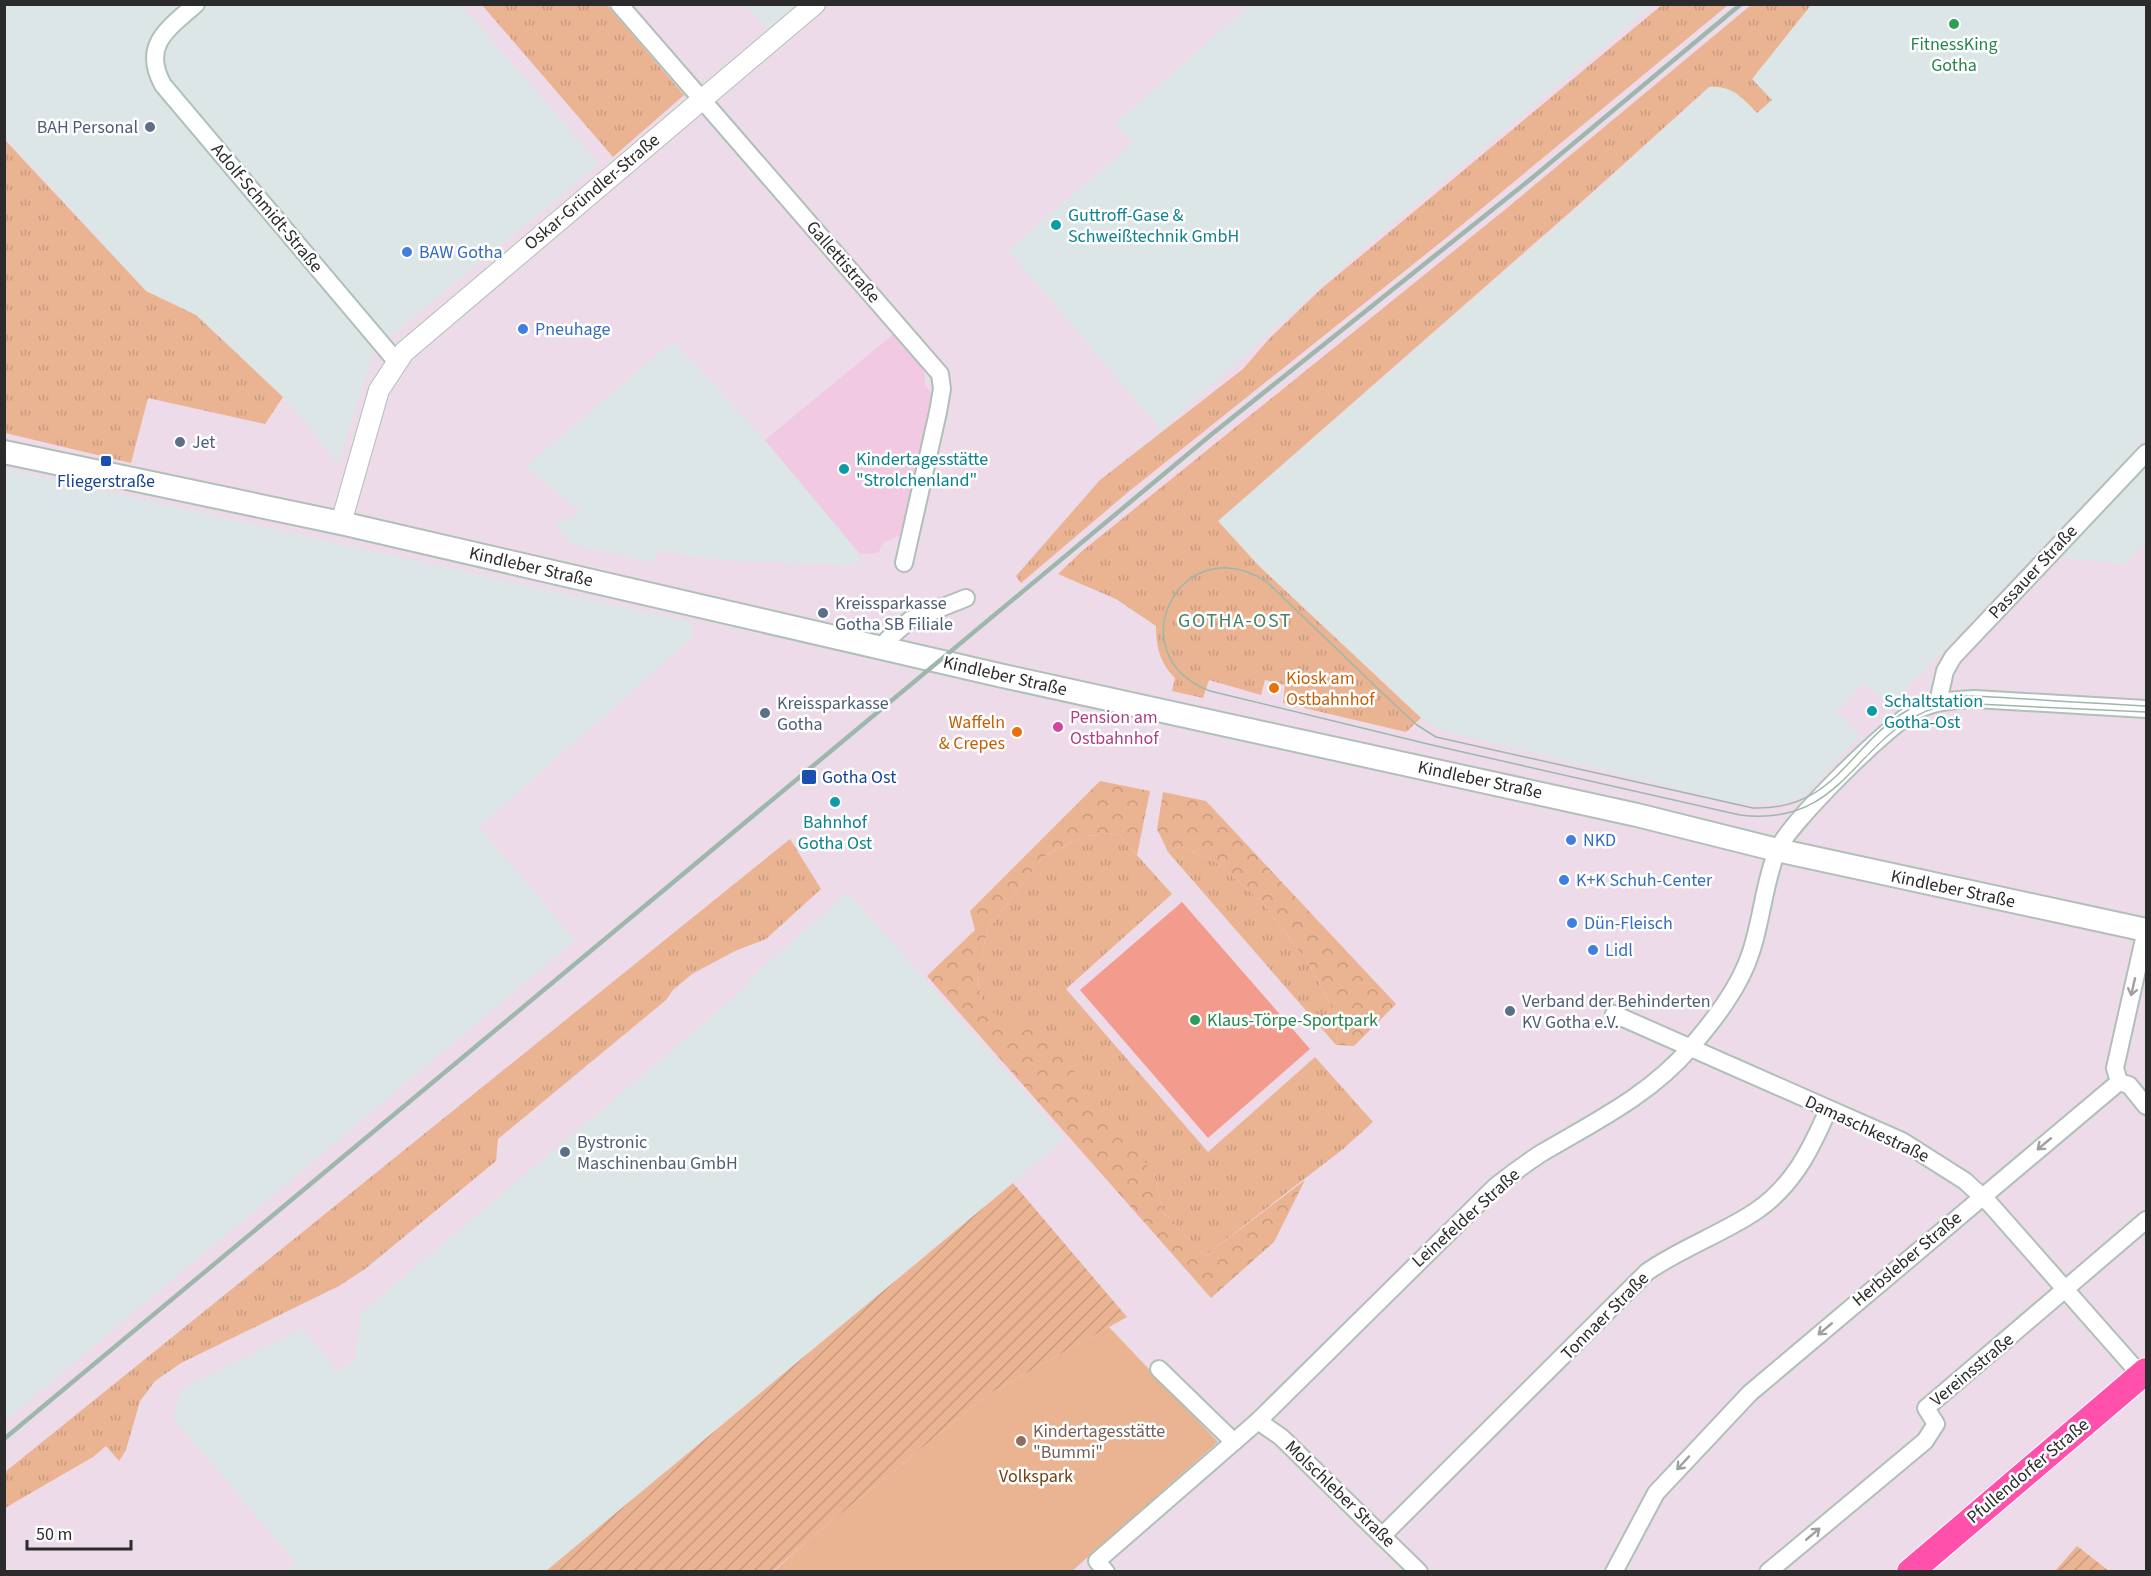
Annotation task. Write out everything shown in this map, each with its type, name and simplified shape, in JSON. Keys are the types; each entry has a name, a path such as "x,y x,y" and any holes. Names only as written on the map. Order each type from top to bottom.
{"main road":[{"name":"Kindleber Straße","path":"4,452 340,524 1003,676 1637,814 1777,850 2146,930"},
{"name":"Pfullendorfer Straße","path":"1910,1572 2144,1377"}],"street":[{"name":"Adolf-Schmidt-Straße","path":"196,4 172,26 155,47 153,61 163,85 396,361"},
{"name":"Gallettistraße","path":"619,4 939,374 942,389 938,412 904,563"},
{"name":"Oskar-Gründler-Straße","path":"340,524 380,390 396,361 815,4"},
{"name":"Passauer Straße","path":"1938,702 1941,683 1953,657 2146,453"},
{"path":"887,640 910,620 966,598"},
{"path":"1777,850 1809,810 1888,729 1918,709 1938,702 1975,699 2146,709"},
{"name":"Leinefelder Straße","path":"1102,1566 1258,1421 1496,1186 1537,1156 1629,1103 1658,1081 1690,1048 1729,996 1751,954 1777,850"},
{"path":"2146,930 2115,1068 2119,1082 2130,1085 2146,1106"},
{"name":"Damaschkestraße","path":"1614,1014 1902,1141 1945,1167 1982,1196 2144,1377"},
{"name":"Herbsleber Straße","path":"1614,1572 1656,1493 1749,1393 2119,1082"},
{"name":"Tonnaer Straße","path":"1382,1536 1647,1272 1665,1259 1756,1211 1774,1196 1809,1153 1828,1110"},
{"name":"Vereinsstraße","path":"1768,1572 1925,1441 1936,1424 1926,1408 2146,1220"},
{"path":"1159,1369 1234,1442"},
{"name":"Molschleber Straße","path":"1258,1421 1281,1437 1419,1572"}],"shaded area":[{"path":"460,4 599,164 375,349 338,463 283,397 196,315 146,291 5,138 5,5"},
{"path":"746,5 795,5 767,29"},
{"path":"1250,5 1653,5 1379,235 1161,430 1008,250 1133,143 1115,123"},
{"path":"1794,5 2146,5 2146,437 1890,706 1865,683 1836,712 1860,735 1805,795 1783,803 1737,803 1437,729 1421,718 1259,565 1218,521 1577,208 1739,60"},
{"path":"896,332 924,368 925,385 933,395 904,537 898,536 884,542 878,553 860,554 765,440"},
{"path":"673,341 765,440 860,554 858,565 753,562 688,556 658,550 654,562 572,545 554,524 571,518 580,511 525,467"},
{"path":"2146,466 2146,541 2124,565 2061,557"},
{"path":"5,469 691,622 693,637 479,827 575,940 5,1421"},
{"name":"Bystronic Maschinenbau GmbH","path":"848,892 1065,1139 546,1571 285,1571 295,1562 173,1418 181,1389 302,1329 338,1372 355,1359 361,1313 743,990 750,978"},
{"name":"Klaus-Törpe-Sportpark","path":"1182,902 1310,1049 1208,1138 1080,990"}],"green space":[{"path":"1663,4 1728,5 1446,238 1127,493 1021,583 1016,576 1100,480 1243,369 1268,340 1321,289"},
{"path":"482,5 607,5 684,95 613,157"},
{"path":"1751,5 1811,5 1752,79 1772,100 1757,113 1741,97 1730,90 1709,87 1576,207 1218,521 1258,565 1421,718 1406,732 1283,703 1285,685 1265,680 1261,695 1209,680 1203,698 1172,691 1175,678 1160,654 1156,626 1116,599 1058,574 1081,552 1507,208"},
{"path":"5,140 146,291 196,315 283,397 265,424 148,398 131,463 5,433"},
{"path":"1100,781 1150,791 1137,855 1118,834 1085,836 1043,857 987,931 977,978 983,1003 1003,1021 1034,1022 1154,1174 1163,1212 1205,1256 1305,1180 1274,1242 1211,1298 927,976 975,930 970,911"},
{"path":"1163,792 1206,801 1396,1004 1354,1046 1336,1045 1338,1019 1309,964 1263,903 1216,862 1181,846 1168,852 1157,829"},
{"path":"1118,834 1172,894 1066,989 1208,1152 1315,1057 1373,1122 1343,1149 1205,1256 1163,1212 1154,1174 983,1003 977,977 987,931 1043,857 1085,836"},
{"path":"790,839 821,889 766,939 735,951 692,974 673,990 666,1000 498,1139 496,1161 365,1269 339,1286 181,1363 155,1381 140,1401 126,1450 119,1461 106,1446 93,1457 5,1508 5,1472"},
{"path":"1181,846 1216,862 1263,903 1309,964 1338,1019 1336,1045 1168,852"},
{"path":"1013,1183 1127,1317 987,1395 773,1571 546,1571"},
{"name":"Volkspark","path":"1109,1327 1218,1442 1072,1571 773,1572 811,1538 987,1395"},
{"path":"2077,1546 2109,1571 2055,1571"}],"tram line":[{"path":"2146,706 1972,696 1931,700 1895,718 1826,785 1806,797 1783,806 1753,808 1436,737 1417,725 1394,704 1268,583 1237,569 1210,570 1187,581 1171,601 1164,625 1167,650 1181,673 1210,691 1432,745 1740,815 1778,815 1808,806 1832,790 1895,729 1922,713 1955,703 2146,712"}],"railway":[{"path":"4,1439 1212,434 1532,178 1741,4"}],"place":[{"name":"FitnessKing Gotha","path":"1954,24"},
{"name":"BAH Personal","path":"150,127"},
{"name":"Guttroff-Gase & Schweißtechnik GmbH","path":"1056,225"},
{"name":"BAW Gotha","path":"407,252"},
{"name":"Pneuhage","path":"523,329"},
{"name":"Jet","path":"180,442"},
{"name":"Fliegerstraße","path":"106,461"},
{"name":"Kindertagesstätte \"Strolchenland\"","path":"844,469"},
{"name":"Kreissparkasse Gotha SB Filiale","path":"823,613"},
{"name":"Kiosk am Ostbahnhof","path":"1274,688"},
{"name":"Schaltstation Gotha-Ost","path":"1872,711"},
{"name":"Kreissparkasse Gotha","path":"765,713"},
{"name":"Pension am Ostbahnhof","path":"1058,727"},
{"name":"Waffeln & Crepes","path":"1017,732"},
{"name":"Gotha Ost","path":"809,777"},
{"name":"Bahnhof Gotha Ost","path":"835,802"},
{"name":"NKD","path":"1571,840"},
{"name":"K+K Schuh-Center","path":"1564,880"},
{"name":"Dün-Fleisch","path":"1572,923"},
{"name":"Lidl","path":"1593,950"},
{"name":"Verband der Behinderten KV Gotha e.V.","path":"1510,1011"},
{"name":"Klaus-Törpe-Sportpark","path":"1195,1020"},
{"name":"Bystronic Maschinenbau GmbH","path":"565,1152"},
{"name":"Kindertagesstätte \"Bummi\"","path":"1021,1441"}],"district":[{"name":"GOTHA-OST","path":"1235,621"}]}
